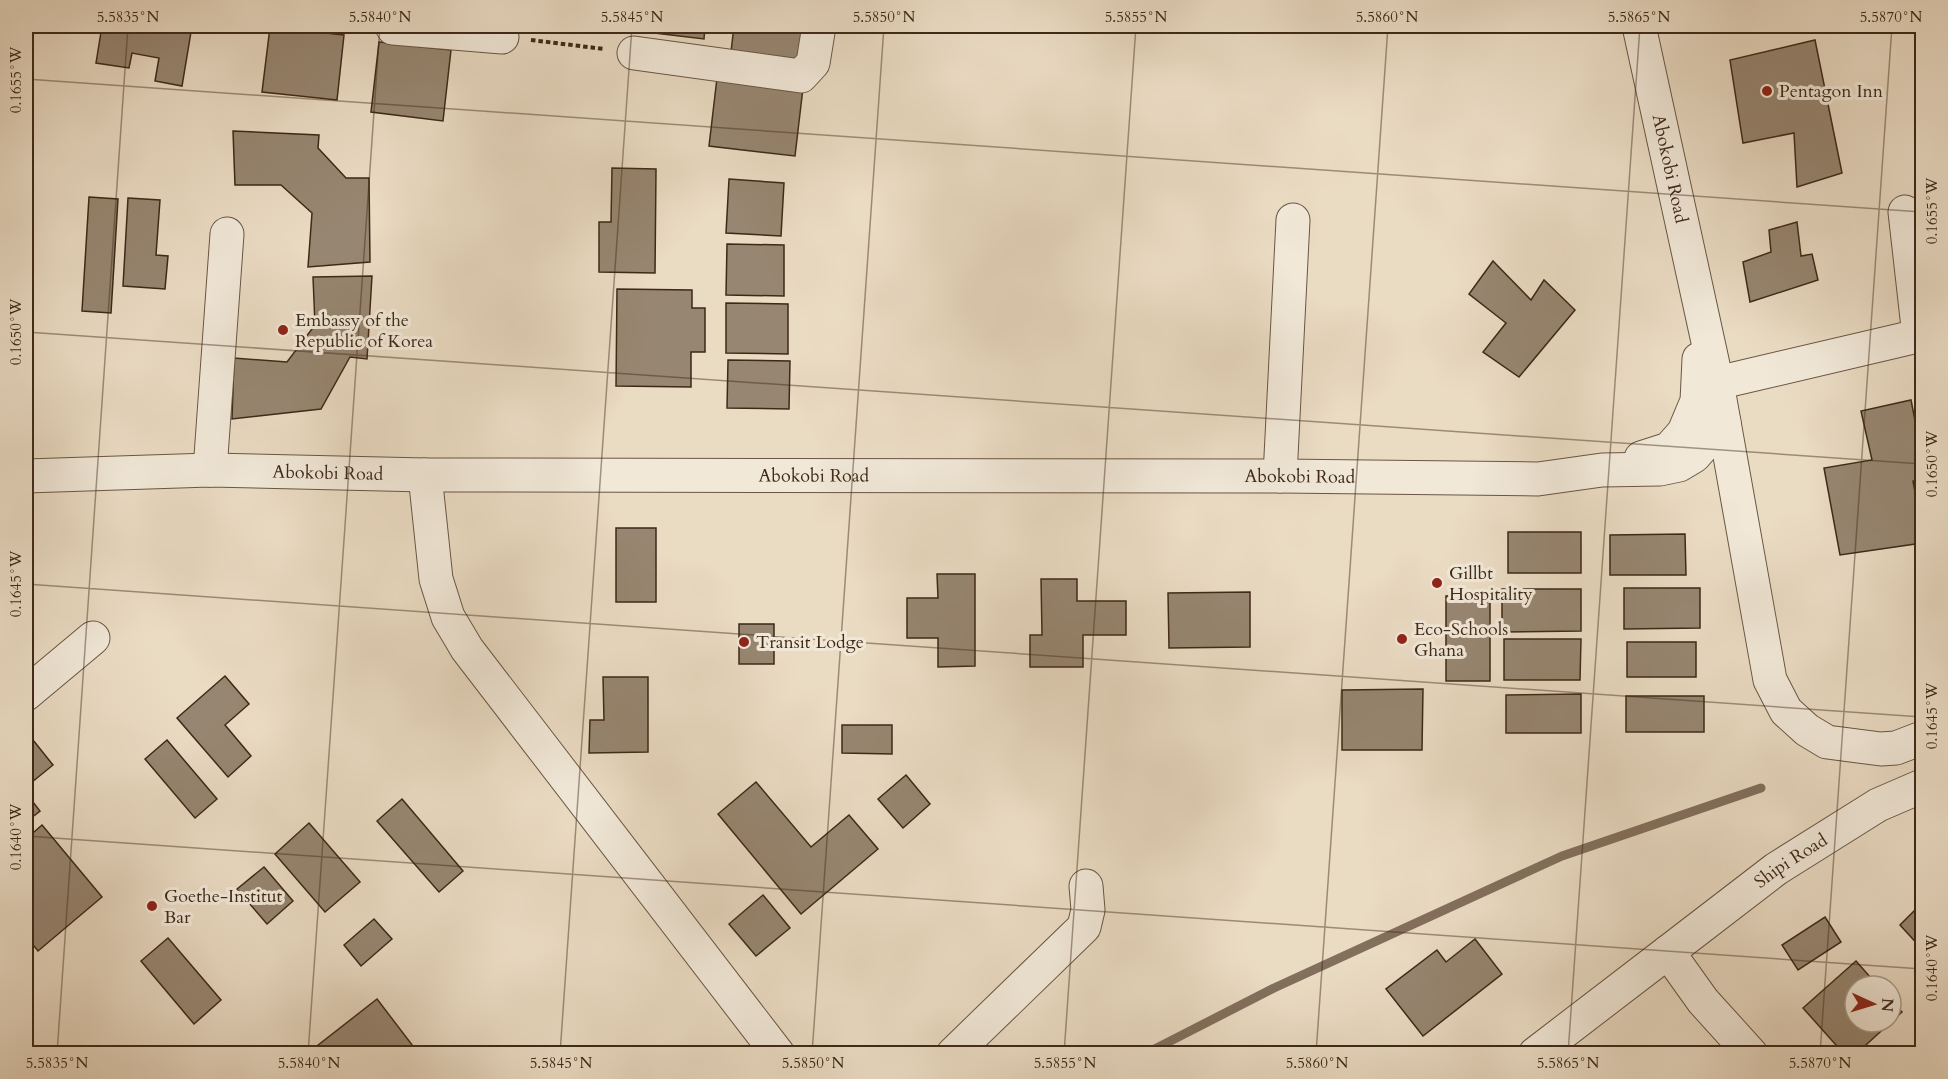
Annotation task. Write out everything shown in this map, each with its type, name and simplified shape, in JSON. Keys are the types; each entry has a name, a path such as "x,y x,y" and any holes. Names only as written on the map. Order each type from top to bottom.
{"street":[{"path":"392,26 393,28 502,37"},
{"path":"634,53 801,76 813,63 819,26"},
{"name":"Abokobi Road","path":"1639,26 1717,383 1770,680 1786,711 1807,730 1827,742 1881,750 1896,748 1923,738"},
{"path":"1717,383 1921,335 1905,212"},
{"path":"1280,476 1293,220"},
{"path":"210,470 227,234"},
{"name":"Abokobi Road","path":"1602,470 1669,448 1684,432 1697,402 1701,310"},
{"name":"Abokobi Road","path":"26,476 210,470 425,475 1280,476 1538,479 1602,470 1660,469 1679,465 1694,456 1724,422"},
{"path":"425,475 436,579 448,618 467,649 778,1053"},
{"path":"26,694 93,638"},
{"name":"Shipi Road","path":"1535,1053 1776,869 1878,805 1923,786"},
{"path":"953,1053 1084,927 1088,910 1086,886"},
{"path":"1668,952 1703,1000 1751,1053"}],"path":[{"path":"502,37 634,53"}],"building":[{"path":"102,26 192,26 182,86 155,81 159,58 132,53 129,68 96,63"},
{"path":"639,26 705,26 704,39 638,31"},
{"path":"734,26 811,26 807,61 731,52"},
{"path":"270,27 344,35 337,100 262,92"},
{"path":"1815,40 1842,173 1797,187 1794,133 1743,143 1730,60"},
{"path":"379,42 451,50 443,121 371,112"},
{"path":"717,78 803,88 795,156 709,146"},
{"path":"233,131 319,135 318,148 346,178 369,178 370,262 308,267 312,213 281,185 235,185"},
{"path":"612,168 656,169 655,273 599,272 599,222 611,222"},
{"path":"729,179 784,183 781,236 726,233"},
{"path":"89,197 118,199 111,313 82,311"},
{"path":"128,198 160,200 156,255 168,256 165,289 123,286"},
{"path":"1797,222 1801,256 1812,254 1818,280 1750,302 1743,262 1771,252 1769,230"},
{"path":"727,244 784,245 784,296 726,295"},
{"path":"1493,261 1531,300 1544,280 1575,310 1519,377 1483,352 1506,323 1469,294"},
{"path":"372,276 367,359 350,357 321,409 232,419 234,358 287,362 315,325 313,277"},
{"path":"617,289 692,290 692,308 705,308 705,352 691,352 691,387 616,386"},
{"path":"726,303 788,304 788,354 726,353"},
{"path":"728,360 790,361 789,409 727,408"},
{"path":"1911,400 1922,456 1922,479 1913,481 1922,543 1840,555 1824,468 1872,460 1861,411"},
{"path":"616,528 656,528 656,602 616,602"},
{"path":"1508,532 1581,532 1581,573 1508,573"},
{"path":"1685,534 1686,575 1610,575 1610,535"},
{"path":"937,574 975,574 975,666 938,667 938,638 907,638 907,598 938,598"},
{"path":"1041,579 1077,579 1077,601 1126,601 1126,635 1083,635 1083,667 1030,667 1030,635 1042,635"},
{"path":"1624,588 1700,588 1700,628 1624,629"},
{"path":"1502,589 1581,589 1581,631 1502,632"},
{"path":"1250,592 1250,647 1169,648 1168,593"},
{"path":"1490,595 1490,681 1446,681 1446,596"},
{"path":"739,624 774,624 774,664 739,664"},
{"path":"1504,639 1581,639 1580,680 1504,680"},
{"path":"1627,642 1696,642 1696,677 1627,677"},
{"path":"225,676 249,704 225,725 251,756 228,777 177,718"},
{"path":"603,677 648,677 648,752 589,753 590,720 604,720"},
{"path":"1423,689 1422,750 1342,750 1342,690"},
{"path":"1581,694 1581,733 1506,733 1506,695"},
{"path":"1626,696 1704,696 1704,732 1626,732"},
{"path":"842,725 892,725 892,754 842,753"},
{"path":"29,735 53,765 26,787 26,738"},
{"path":"167,740 217,799 195,818 145,759"},
{"path":"906,775 930,804 903,828 878,799"},
{"path":"756,782 811,847 849,815 878,849 801,914 718,814"},
{"path":"26,793 40,811 26,822"},
{"path":"402,799 463,871 439,892 377,821"},
{"path":"309,823 360,882 325,912 275,854"},
{"path":"42,825 102,897 38,951 26,936 26,839"},
{"path":"264,867 293,901 267,924 237,889"},
{"path":"763,895 790,928 756,956 729,924"},
{"path":"1922,903 1922,949 1900,925"},
{"path":"1825,917 1841,942 1798,970 1782,945"},
{"path":"374,919 392,939 361,966 344,945"},
{"path":"168,938 221,1000 194,1024 141,961"},
{"path":"1475,939 1502,974 1423,1036 1386,989 1437,950 1446,962"},
{"path":"1856,961 1867,974 1843,974 1843,1034 1878,1034 1856,1054 1844,1054 1803,1008"},
{"path":"377,999 419,1054 322,1054 317,1046"}],"waterway":[{"path":"1145,1054 1274,988 1562,856 1761,788"}],"place":[{"name":"Pentagon Inn","path":"1767,91"},
{"name":"Embassy of the Republic of Korea","path":"283,330"},
{"name":"Gillbt Hospitality","path":"1437,583"},
{"name":"Eco-Schools Ghana","path":"1402,639"},
{"name":"Transit Lodge","path":"744,642"},
{"name":"Goethe-Institut Bar","path":"152,906"}]}
